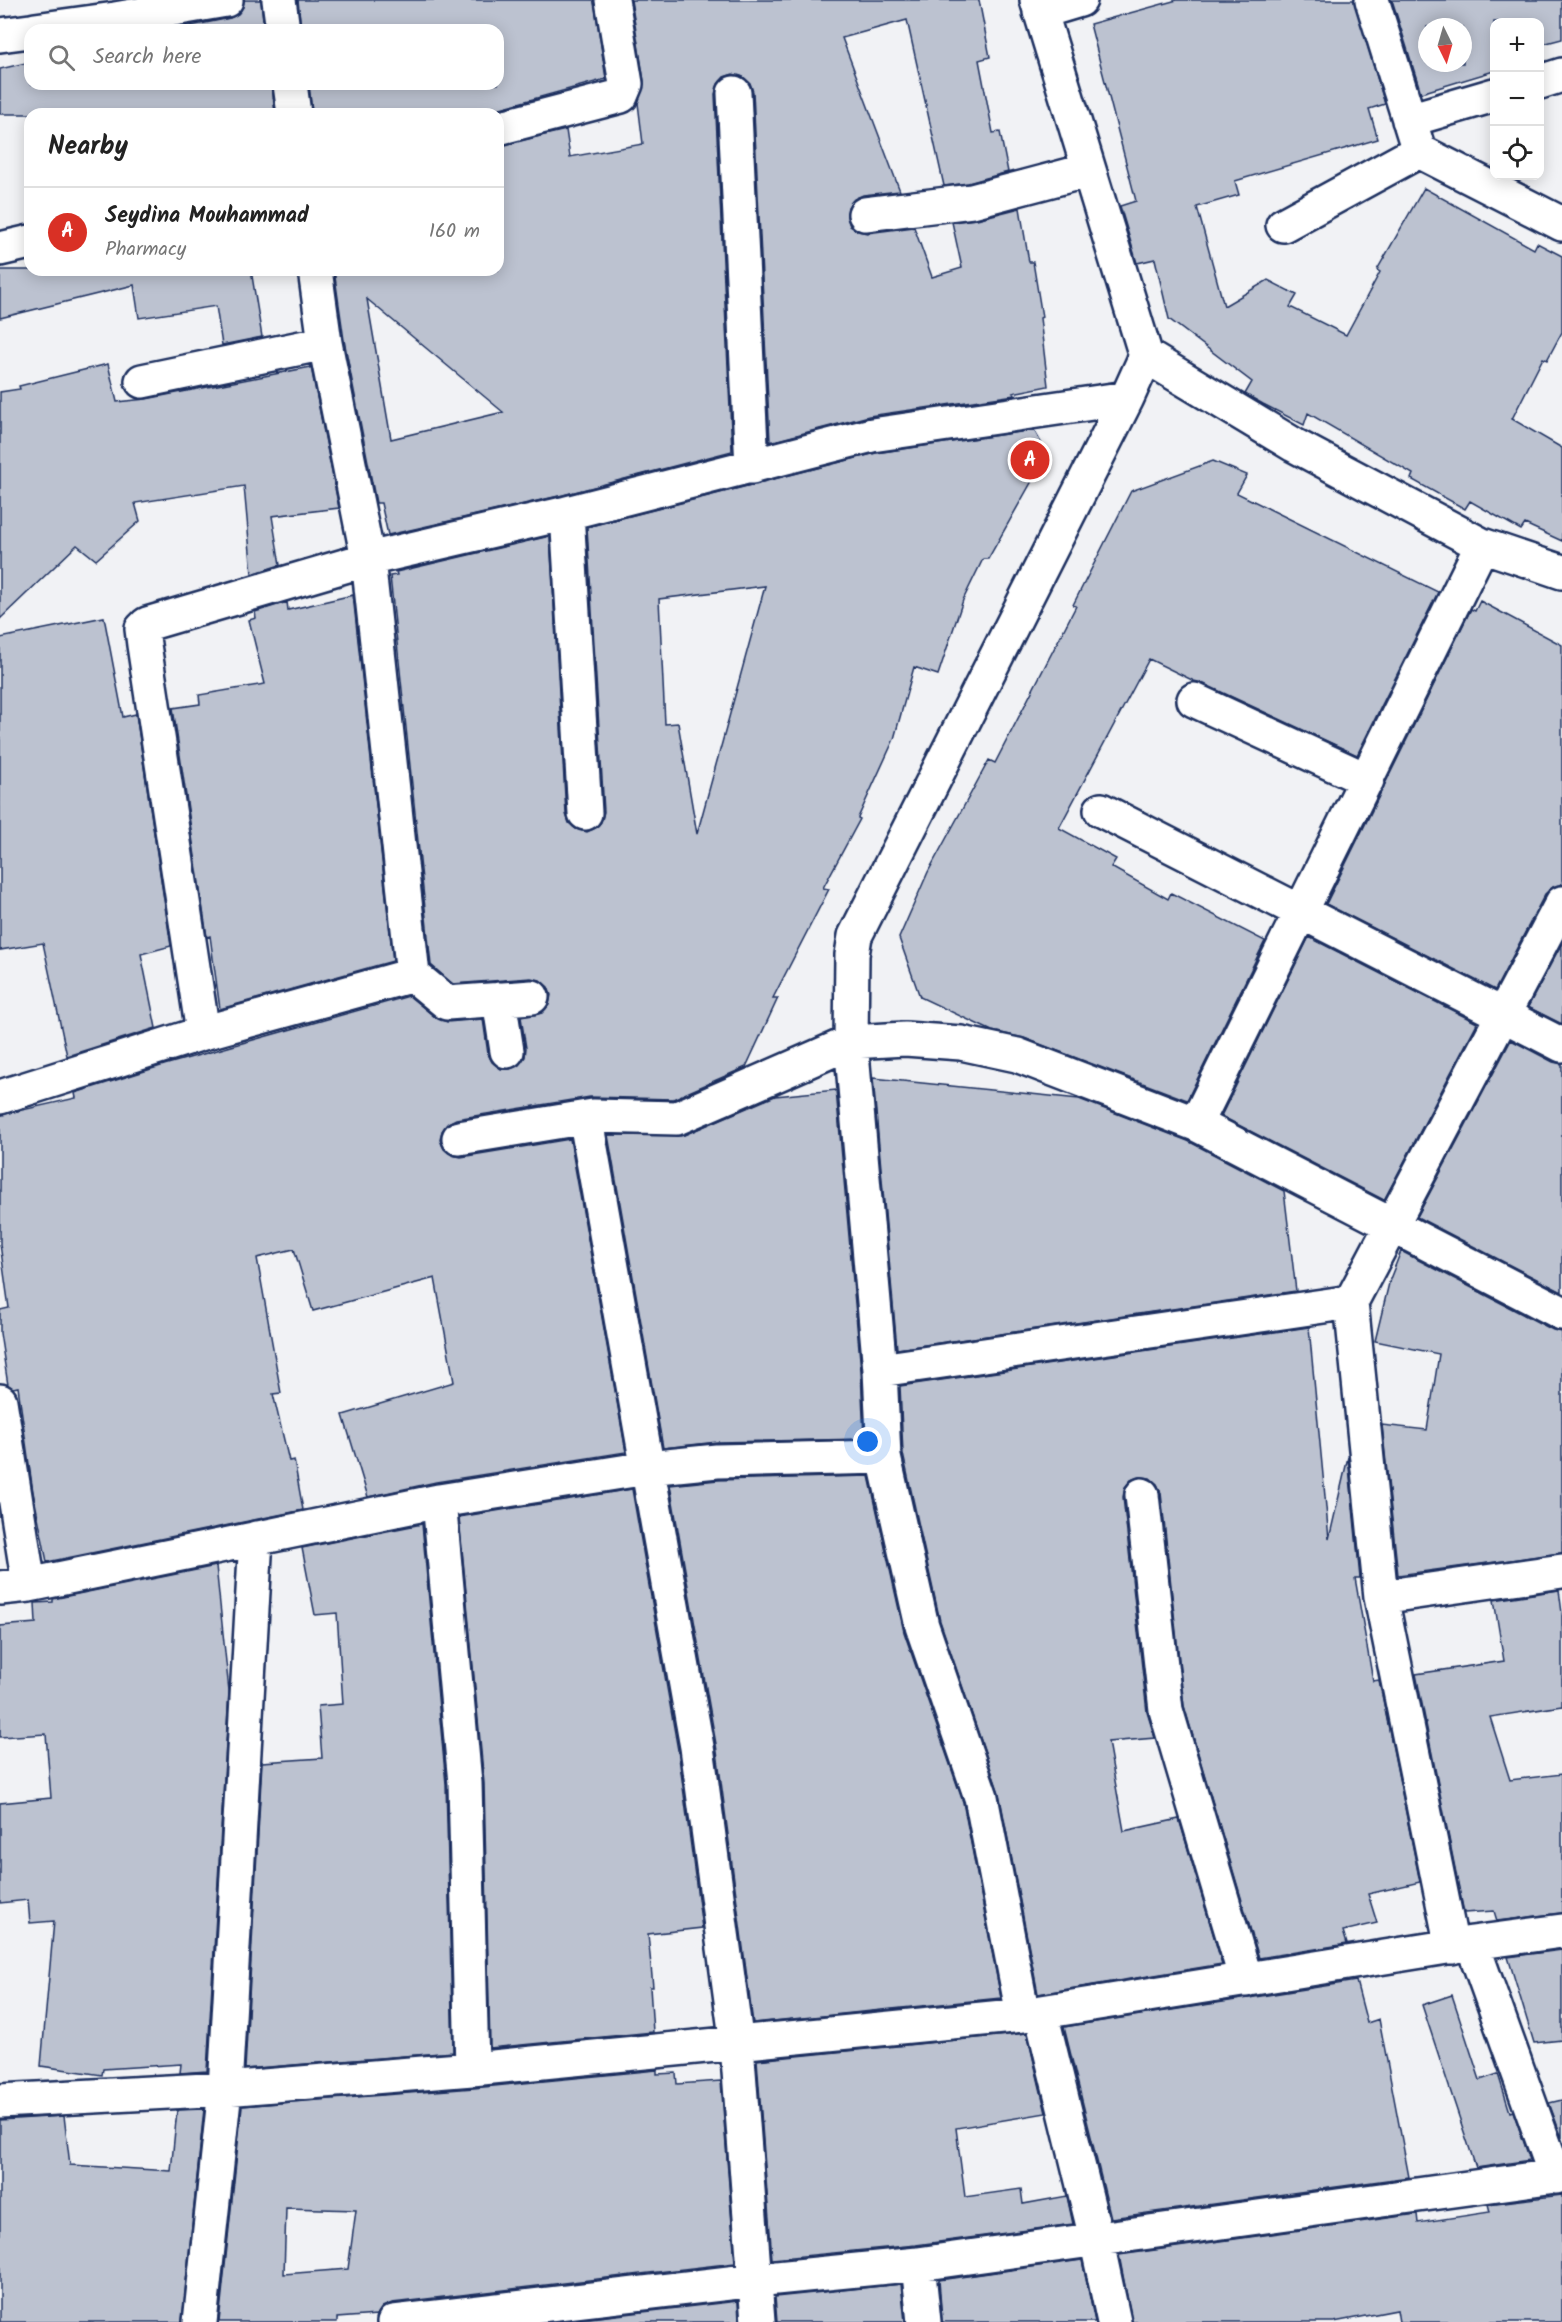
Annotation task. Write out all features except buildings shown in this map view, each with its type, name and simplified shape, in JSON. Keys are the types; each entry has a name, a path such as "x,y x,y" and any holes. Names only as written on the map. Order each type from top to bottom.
{"street":[{"path":"64,24 151,6 226,0"},
{"path":"279,0 282,24"},
{"path":"504,126 621,96 626,84 612,0"},
{"path":"1080,0 1038,6 1146,356 1127,398 855,936 852,955 851,1042 880,1370 884,1457 922,1626 981,1797 1032,2014 1096,2238 1114,2322"},
{"path":"1372,0 1419,151 1562,224"},
{"path":"0,35 24,32"},
{"path":"1544,80 1562,75"},
{"path":"291,90 293,108"},
{"path":"734,93 752,467"},
{"path":"1409,120 1490,96"},
{"path":"1283,225 1419,151"},
{"path":"865,214 972,201 1089,170"},
{"path":"0,249 24,243"},
{"path":"316,276 325,343 368,559 413,975 447,1003 532,997"},
{"path":"142,381 325,343"},
{"path":"1146,356 1294,445 1482,545 1562,572"},
{"path":"203,1033 142,629 147,624 368,559 567,513 872,435 1127,398"},
{"path":"567,513 585,813"},
{"path":"1196,1124 1482,545"},
{"path":"1194,700 1367,780"},
{"path":"1101,810 1562,1046"},
{"path":"394,2322 755,2280 918,2264 1559,2176 1462,1945 1381,1597 1351,1302 1562,903"},
{"path":"0,1097 203,1033 413,975"},
{"path":"499,999 507,1051"},
{"path":"459,1138 593,1116 677,1118 851,1042 961,1043 1002,1050 1196,1124 1562,1313"},
{"path":"587,1118 698,1747 737,2045 758,2322"},
{"path":"880,1370 1351,1302"},
{"path":"0,1401 14,1586 439,1501 647,1468 717,1461 884,1457"},
{"path":"1142,1495 1166,1710 1246,1980"},
{"path":"439,1501 465,1783 472,2069"},
{"path":"200,2322 225,2089 256,1538"},
{"path":"1381,1597 1562,1571"},
{"path":"0,2101 225,2089 472,2069 737,2045 1032,2014 1562,1931"},
{"path":"918,2264 924,2322"}],"place":[{"name":"Seydina Mouhammad","path":"1030,460"}]}
